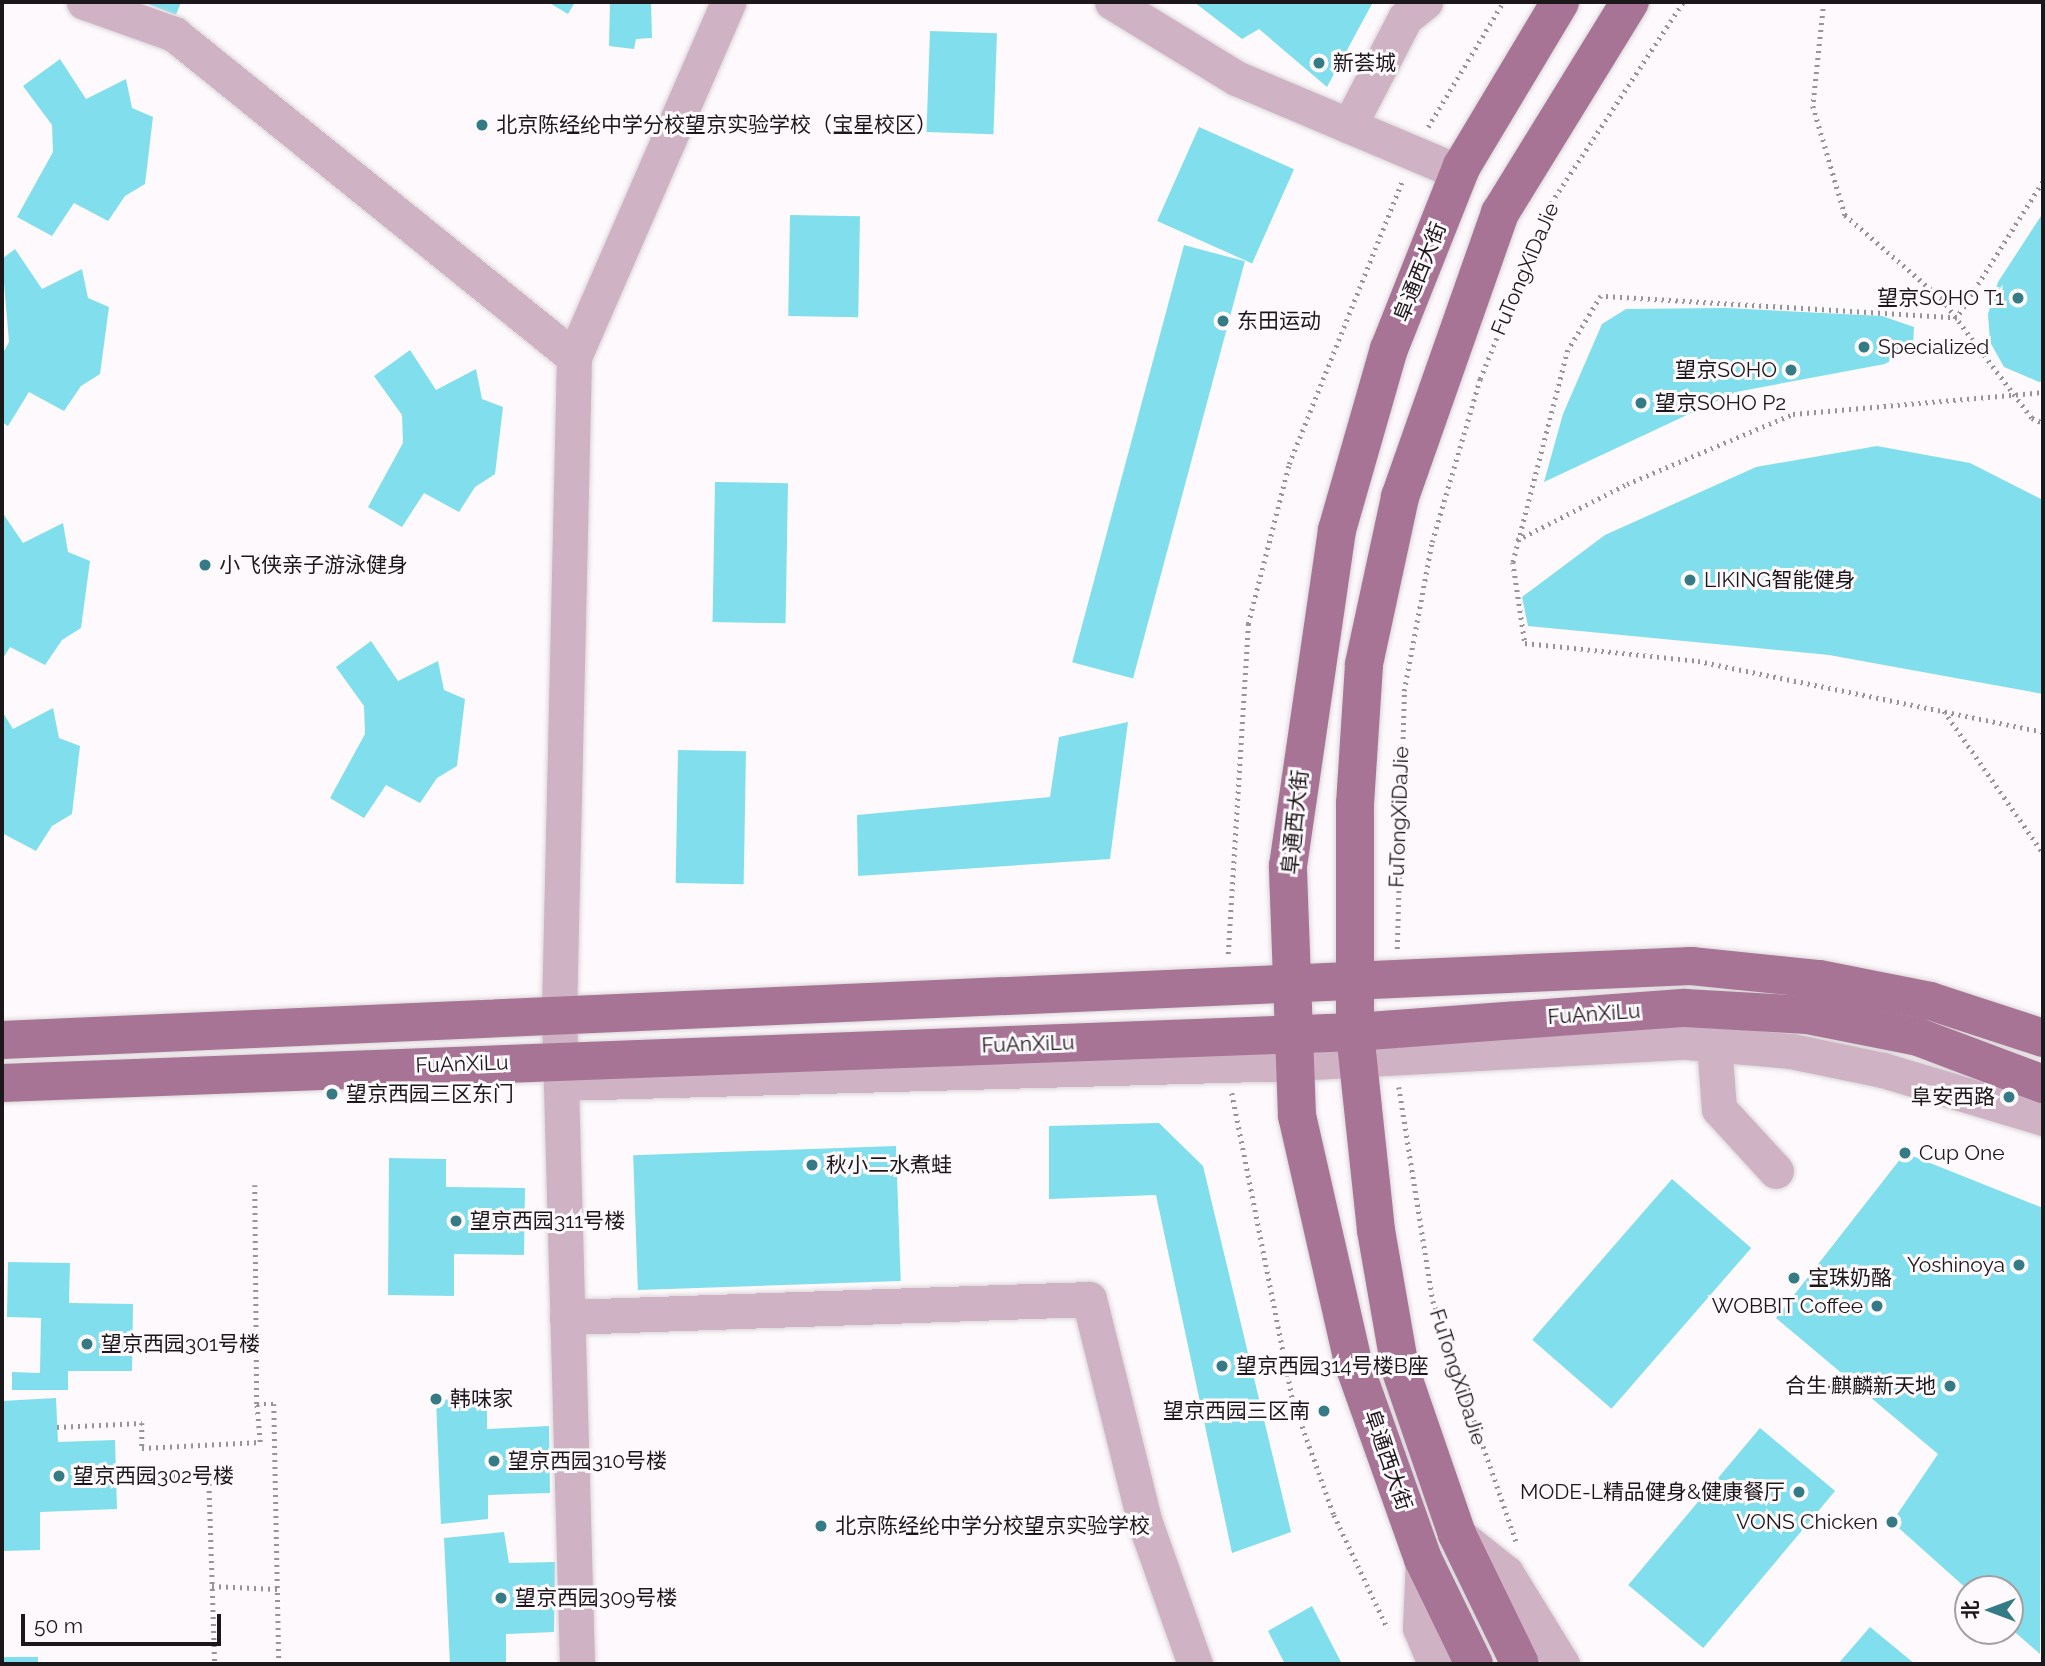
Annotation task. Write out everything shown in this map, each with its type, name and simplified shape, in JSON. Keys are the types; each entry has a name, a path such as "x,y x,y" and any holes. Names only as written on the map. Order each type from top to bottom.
{"main road":[{"name":"阜通西大街","path":"1474,1664 1423,1559 1353,1362 1297,1116 1288,987 1288,866 1337,530 1389,349 1459,172 1560,2"},
{"name":"FuTongXiDaJie","path":"1520,1664 1457,1534 1400,1368 1356,1045 1354,983 1364,664 1400,497 1500,213 1630,2"},
{"name":"FuAnXiLu","path":"2,1040 559,1014 1288,987 1691,966 1819,979 1930,1001 2043,1038"},
{"name":"FuAnXiLu","path":"2,1083 561,1072 1293,1048 1356,1045 1685,1008 1808,1015 1918,1037 2043,1084"}],"street":[{"path":"84,2 174,34 574,357"},
{"path":"577,1664 559,1014 574,357 728,2"},
{"path":"1112,2 1236,78 1459,172"},
{"path":"1349,126 1405,18 1425,2"},
{"path":"1356,1045 1398,1055 1714,1044 1883,1070 2043,1118"},
{"path":"1714,1044 1719,1109 1776,1171"},
{"path":"567,1317 1089,1299 1144,1520 1195,1664"},
{"path":"1457,1534 1507,1573 1562,1664"},
{"path":"1423,1559 1420,1628 1436,1664"}],"path":[{"name":"FuTongXiDaJie","path":"1397,981 1404,691 1432,542 1480,379 1550,203 1683,2"},
{"path":"1824,2 1812,106 1844,215 1957,318 2016,397 2043,424"},
{"path":"1957,318 2043,182"},
{"path":"1957,318 1601,296 1568,350 1516,540 1513,562 1525,643 1698,661 2043,732"},
{"path":"1516,540 1627,484 1793,414 2016,397 2043,392"},
{"path":"1944,710 2043,853"},
{"name":"FuTongXiDaJie","path":"1398,1055 1399,1103 1433,1301 1518,1546"},
{"path":"57,1427 142,1423 142,1448 260,1442 257,1404 255,1185"},
{"path":"257,1404 274,1404 279,1664"},
{"path":"131,1475 209,1477 215,1664"},
{"path":"212,1586 278,1589"}],"building":[{"path":"143,2 181,2 176,15"},
{"path":"548,2 575,2 568,14"},
{"path":"610,2 651,2 652,38 636,39 634,49 609,46"},
{"name":"新荟城","path":"1194,2 1373,2 1327,87 1259,29 1242,39"},
{"path":"930,31 997,33 993,134 926,132"},
{"path":"60,59 86,99 126,79 132,108 153,117 145,184 125,196 108,221 74,203 52,236 17,217 53,152 52,125 23,86"},
{"path":"1199,127 1294,169 1252,263 1157,221"},
{"name":"望京SOHO T1","path":"2043,213 2043,381 2039,382 2004,367 1990,342 1988,314 1998,282"},
{"path":"790,215 860,216 858,317 788,316"},
{"path":"1184,245 1245,261 1133,679 1072,662"},
{"path":"15,249 42,289 82,269 88,298 109,307 100,374 81,386 64,411 29,392 8,426 2,422 2,355 9,342 2,259"},
{"name":"望京SOHO P2","path":"1726,308 1882,316 1914,327 1913,347 1885,364 1736,392 1544,482 1563,414 1602,324 1626,309"},
{"path":"410,350 436,390 476,369 482,399 503,407 495,474 475,487 459,512 424,493 402,527 368,507 403,443 402,415 374,376"},
{"path":"1877,446 1970,463 2043,500 2043,694 1829,655 1528,626 1522,597 1605,535 1756,467"},
{"path":"715,482 788,483 786,623 713,622"},
{"path":"2,512 23,543 63,523 68,552 90,561 81,628 62,640 45,665 10,647 2,660"},
{"path":"371,641 398,681 438,661 444,690 465,699 457,766 437,778 420,803 386,785 364,818 330,798 365,734 364,706 336,667"},
{"path":"53,708 59,738 80,746 72,814 52,826 36,851 2,833 2,711 13,729"},
{"path":"1128,722 1110,859 858,876 857,815 1050,797 1059,737"},
{"path":"678,750 746,751 744,884 676,883"},
{"name":"望京西园314号楼B座","path":"1159,1123 1203,1166 1291,1532 1232,1553 1156,1195 1049,1199 1049,1126"},
{"path":"896,1146 901,1281 638,1290 633,1155"},
{"name":"合生·麒麟新天地","path":"1905,1153 2043,1208 2040,1654 2024,1640 2024,1575 1954,1575 1954,1577 1892,1522 1938,1454 1776,1318"},
{"name":"望京西园311号楼","path":"389,1158 446,1159 446,1187 525,1188 524,1255 454,1254 454,1296 388,1295"},
{"path":"1672,1179 1751,1248 1612,1409 1532,1340"},
{"name":"望京西园301号楼","path":"8,1262 70,1263 69,1303 133,1304 132,1371 68,1371 68,1390 12,1390 12,1372 40,1373 41,1318 7,1317"},
{"name":"望京西园302号楼","path":"56,1398 58,1442 115,1440 117,1509 40,1512 40,1550 2,1551 2,1401"},
{"name":"望京西园310号楼","path":"436,1399 487,1402 487,1429 549,1426 550,1493 488,1495 488,1519 441,1524"},
{"path":"1760,1428 1835,1491 1703,1648 1628,1585"},
{"name":"望京西园309号楼","path":"504,1532 509,1563 555,1562 554,1632 506,1634 506,1664 450,1664 444,1538"},
{"path":"1312,1606 1342,1664 1285,1664 1268,1631"},
{"path":"1870,1627 1915,1664 1838,1664"},
{"path":"2,1657 38,1657 38,1664 2,1664"}],"place":[{"name":"新荟城","path":"1319,63"},
{"name":"北京陈经纶中学分校望京实验学校（宝星校区）","path":"482,125"},
{"name":"望京SOHO T1","path":"2018,298"},
{"name":"东田运动","path":"1223,321"},
{"name":"Specialized","path":"1864,347"},
{"name":"望京SOHO","path":"1791,370"},
{"name":"望京SOHO P2","path":"1641,403"},
{"name":"小飞侠亲子游泳健身","path":"205,565"},
{"name":"LIKING智能健身","path":"1690,580"},
{"name":"望京西园三区东门","path":"332,1094"},
{"name":"阜安西路","path":"2009,1097"},
{"name":"Cup One","path":"1905,1153"},
{"name":"秋小二水煮蛙","path":"812,1165"},
{"name":"望京西园311号楼","path":"456,1221"},
{"name":"Yoshinoya","path":"2019,1265"},
{"name":"宝珠奶酪","path":"1794,1278"},
{"name":"WOBBIT Coffee","path":"1877,1306"},
{"name":"望京西园301号楼","path":"87,1344"},
{"name":"望京西园314号楼B座","path":"1222,1366"},
{"name":"合生·麒麟新天地","path":"1950,1386"},
{"name":"韩味家","path":"436,1399"},
{"name":"望京西园三区南","path":"1324,1411"},
{"name":"望京西园310号楼","path":"494,1461"},
{"name":"望京西园302号楼","path":"59,1476"},
{"name":"MODE-L精品健身&健康餐厅","path":"1799,1492"},
{"name":"VONS Chicken","path":"1892,1522"},
{"name":"北京陈经纶中学分校望京实验学校","path":"821,1526"},
{"name":"望京西园309号楼","path":"501,1598"}]}
